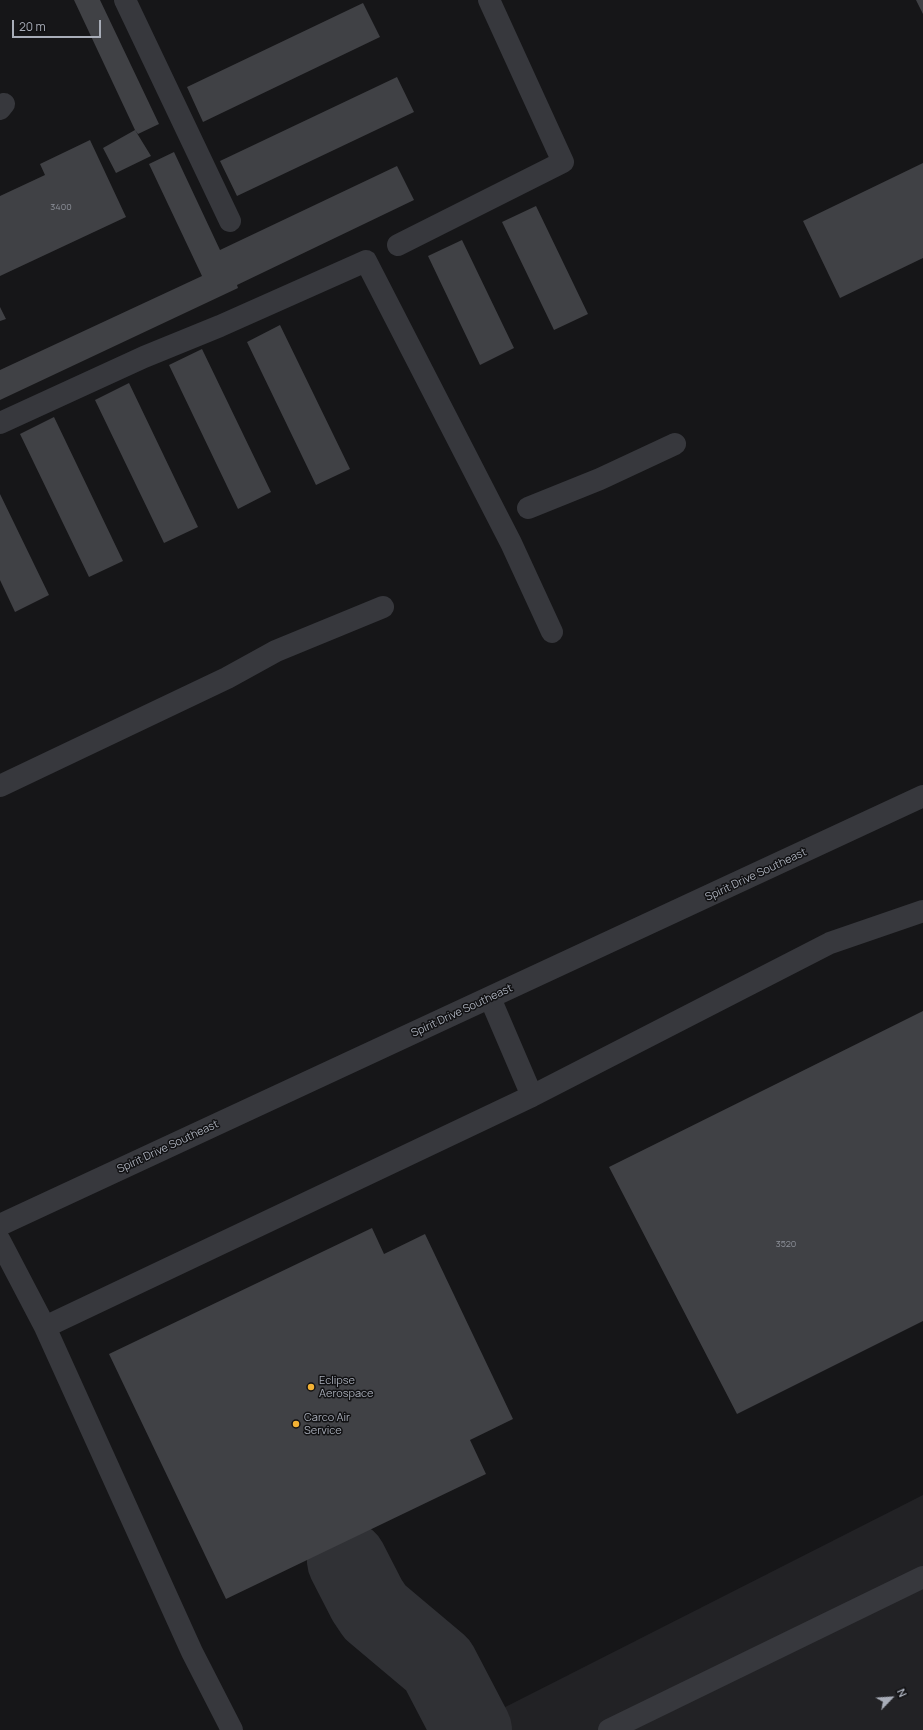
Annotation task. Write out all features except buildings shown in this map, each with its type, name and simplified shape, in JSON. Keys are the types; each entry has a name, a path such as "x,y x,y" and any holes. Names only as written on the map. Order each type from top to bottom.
{"street":[{"path":"125,0 230,221"},
{"path":"398,245 563,162 489,0"},
{"path":"0,423 144,357 220,326 366,261 511,544 552,632"},
{"path":"528,508 600,479 675,444"},
{"path":"0,786 227,678 276,651 383,607"},
{"name":"Spirit Drive Southeast","path":"0,1225 923,796"},
{"path":"46,1327 532,1096 830,943 923,911"},
{"path":"490,998 532,1096"},
{"path":"0,1241 46,1327 192,1652 232,1730"},
{"path":"609,1730 923,1577"}],"shaded area":[{"path":"923,1495 923,1730 460,1730"}],"taxiway":[{"path":"347,1561 367,1600 375,1612 438,1665 472,1730"}],"place":[{"name":"Eclipse Aerospace","path":"311,1387"},
{"name":"Carco Air Service","path":"296,1424"}]}
